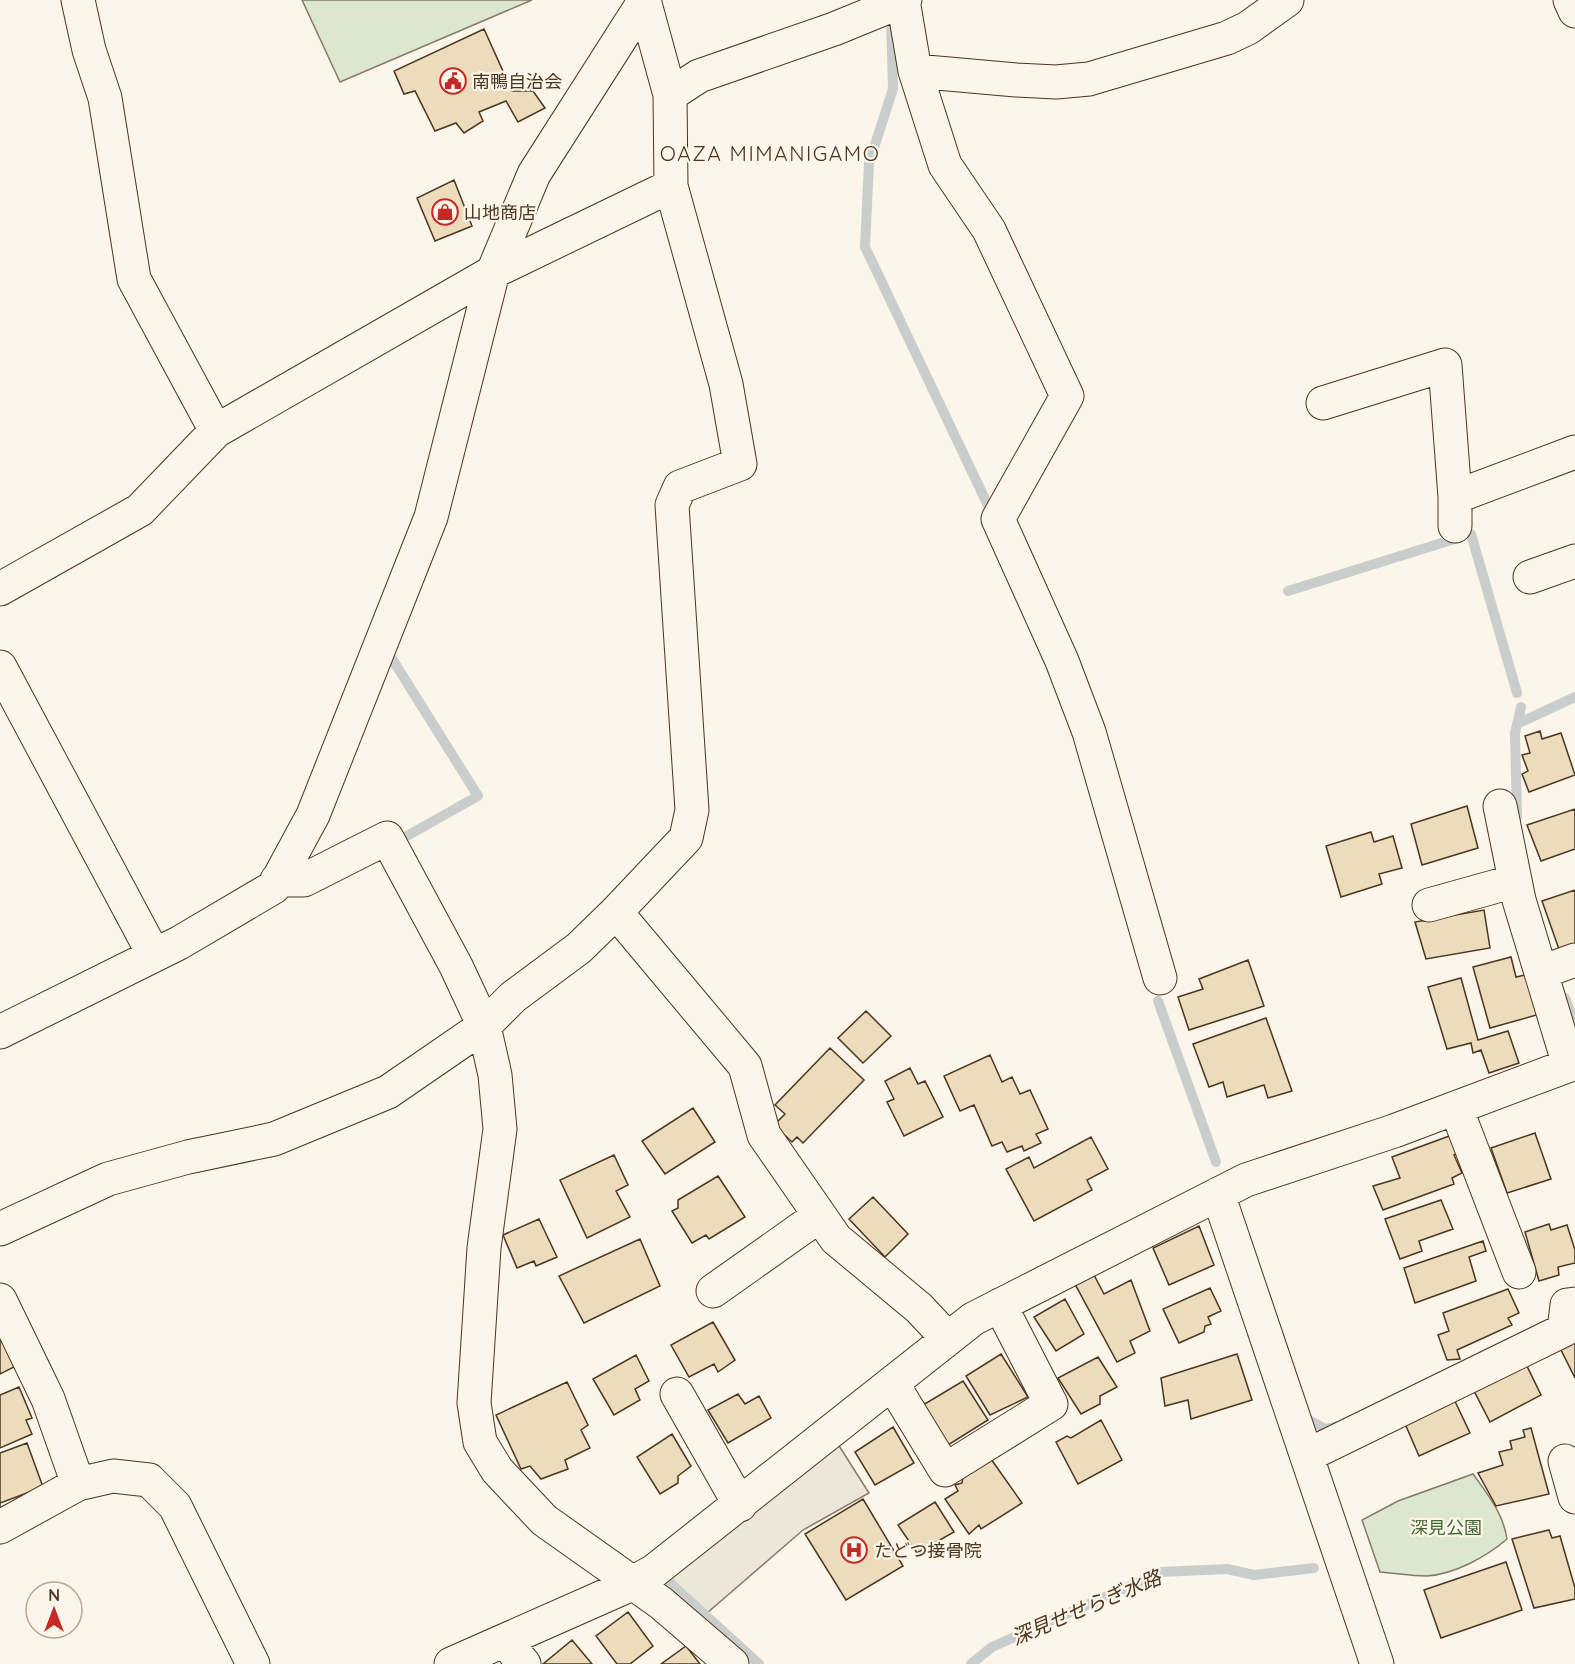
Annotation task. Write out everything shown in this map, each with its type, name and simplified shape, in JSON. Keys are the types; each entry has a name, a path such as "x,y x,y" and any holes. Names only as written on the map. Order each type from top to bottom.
{"street":[{"path":"78,0 89,50 105,98 134,279 216,431"},
{"path":"0,1229 108,1179 188,1157 274,1139 388,1092 484,1026 513,997 579,948 686,838 692,810 672,505 680,487 740,464 726,384 671,186 670,95 644,0"},
{"path":"0,1032 154,955 274,887 313,815 431,517 493,272 534,174 644,0"},
{"path":"670,95 699,76 834,29 904,0 915,71 945,165 989,230 1067,396 998,519 1062,661 1089,732 1160,978"},
{"path":"915,71 1056,82 1089,79 1227,38 1248,28 1287,0"},
{"path":"1570,0 1575,11"},
{"path":"0,589 140,510 216,431 493,272 671,186"},
{"path":"1323,403 1445,365 1455,512 1575,452"},
{"path":"1530,577 1575,561"},
{"path":"0,667 154,955"},
{"path":"451,1664 515,1652 654,1571 948,1339 973,1320 1000,1305 1246,1180 1456,1108 1572,1064 1515,881 1500,806"},
{"path":"277,880 304,880 387,838 456,966 484,1026 495,1075 500,1129 484,1248 474,1403 480,1442 497,1470 544,1520 634,1582 732,1664"},
{"path":"1429,905 1515,881"},
{"path":"616,912 745,1066 764,1135 836,1239 919,1308 948,1339"},
{"path":"1542,972 1575,960"},
{"path":"1456,1108 1519,1272"},
{"path":"1218,1194 1377,1664"},
{"path":"713,1291 819,1216"},
{"path":"0,1300 48,1399 78,1484"},
{"path":"1308,1455 1564,1330 1567,1305 1575,1304"},
{"path":"892,1383 945,1470 1051,1404 1000,1305"},
{"path":"677,1394 740,1504"},
{"path":"1565,1461 1575,1497"},
{"path":"0,1527 78,1484 113,1476 149,1480 175,1506 253,1664"}],"green space":[{"path":"302,0 532,0 340,82"},
{"name":"深見公園","path":"1473,1474 1498,1513 1507,1539 1480,1558 1438,1575 1415,1576 1380,1572 1362,1520 1398,1501"}],"shaded area":[{"path":"836,1441 869,1493 803,1530 707,1613 670,1579"}],"building":[{"name":"南鴨自治会","path":"484,29 512,91 533,91 545,108 518,122 506,101 479,112 483,121 464,133 456,123 435,131 415,91 404,94 394,71"},
{"name":"山地商店","path":"454,180 472,226 435,241 417,198"},
{"path":"1540,731 1542,739 1561,733 1575,775 1529,792 1522,774 1528,771 1522,755 1530,753 1525,736"},
{"path":"1467,806 1478,848 1422,865 1411,824"},
{"path":"1575,809 1575,849 1541,861 1527,825"},
{"path":"1371,832 1374,842 1393,836 1402,868 1379,874 1382,884 1341,897 1326,846"},
{"path":"1575,890 1575,947 1560,952 1542,901"},
{"path":"1484,910 1490,948 1426,959 1415,922"},
{"path":"1511,957 1516,977 1530,974 1540,1014 1490,1028 1473,967"},
{"path":"1248,960 1264,1006 1189,1030 1178,997 1203,989 1199,979"},
{"path":"1461,978 1478,1040 1508,1031 1519,1063 1489,1073 1481,1050 1473,1053 1471,1043 1447,1049 1428,987"},
{"path":"866,1011 891,1036 863,1063 838,1038"},
{"path":"1266,1018 1292,1091 1268,1098 1264,1085 1227,1097 1223,1082 1209,1087 1193,1044"},
{"path":"830,1048 864,1080 803,1143 797,1137 792,1142 774,1125 785,1114 775,1105"},
{"path":"990,1055 1002,1082 1012,1077 1020,1094 1030,1090 1048,1129 1036,1134 1041,1143 1024,1151 1022,1146 1007,1152 1002,1142 992,1146 974,1105 960,1111 944,1076"},
{"path":"910,1068 918,1084 925,1081 943,1117 904,1136 887,1102 894,1099 885,1081"},
{"path":"693,1108 715,1142 665,1174 642,1141"},
{"path":"1535,1133 1551,1179 1507,1193 1491,1148"},
{"path":"1452,1135 1459,1153 1454,1155 1462,1173 1452,1178 1454,1184 1383,1210 1373,1186 1400,1178 1392,1157"},
{"path":"1091,1137 1108,1169 1087,1180 1092,1190 1034,1221 1006,1169 1029,1157 1034,1168"},
{"path":"614,1155 628,1185 616,1191 630,1217 587,1238 560,1180"},
{"path":"718,1176 745,1217 709,1239 706,1235 692,1243 672,1211 678,1208 678,1200"},
{"path":"873,1197 908,1234 885,1257 849,1219"},
{"path":"1441,1200 1453,1229 1419,1241 1422,1251 1400,1259 1385,1219"},
{"path":"539,1219 557,1257 536,1266 534,1261 517,1268 503,1235"},
{"path":"1549,1224 1551,1230 1567,1225 1575,1250 1575,1263 1558,1267 1559,1275 1539,1281 1525,1232"},
{"path":"1199,1226 1214,1265 1169,1285 1153,1248"},
{"path":"640,1239 660,1286 584,1323 559,1276"},
{"path":"1483,1241 1486,1251 1469,1257 1476,1281 1415,1303 1404,1268"},
{"path":"1094,1275 1104,1294 1131,1280 1150,1331 1130,1341 1135,1353 1117,1362 1075,1284"},
{"path":"1210,1288 1221,1311 1208,1317 1211,1324 1205,1326 1204,1332 1179,1343 1163,1309"},
{"path":"1508,1289 1519,1313 1508,1318 1512,1325 1457,1350 1460,1359 1447,1360 1438,1335 1449,1331 1443,1313"},
{"path":"1065,1299 1084,1334 1056,1351 1034,1317"},
{"path":"713,1322 735,1360 718,1372 714,1364 689,1377 671,1345"},
{"path":"0,1334 16,1366 0,1374"},
{"path":"1575,1336 1575,1378 1558,1344"},
{"path":"1001,1354 1028,1397 990,1415 966,1376"},
{"path":"1237,1354 1252,1400 1191,1419 1188,1400 1165,1406 1161,1378"},
{"path":"636,1355 649,1381 635,1389 640,1400 614,1415 593,1379"},
{"path":"1098,1357 1117,1387 1100,1396 1100,1404 1081,1414 1058,1378"},
{"path":"1523,1358 1541,1395 1490,1422 1471,1385"},
{"path":"963,1381 988,1420 948,1445 923,1405"},
{"path":"567,1382 588,1425 581,1430 590,1448 565,1460 568,1469 541,1479 530,1466 521,1469 496,1415"},
{"path":"19,1387 32,1418 26,1420 32,1434 0,1448 0,1395"},
{"path":"738,1394 745,1404 759,1396 771,1418 728,1443 708,1410"},
{"path":"1452,1395 1470,1433 1419,1456 1403,1419"},
{"path":"1101,1420 1122,1460 1078,1484 1056,1442 1067,1436 1071,1438"},
{"path":"893,1427 914,1463 875,1485 855,1452"},
{"path":"1531,1428 1549,1494 1496,1506 1478,1473 1503,1465 1499,1452 1512,1449 1510,1441 1525,1437 1523,1430"},
{"path":"672,1434 691,1466 678,1476 678,1483 660,1494 637,1457"},
{"path":"27,1443 43,1487 0,1503 0,1453"},
{"path":"991,1459 1022,1503 981,1529 979,1525 969,1534 945,1499 958,1491 955,1485 962,1483 963,1476"},
{"name":"たどつ接骨院","path":"863,1499 903,1566 846,1600 805,1534"},
{"path":"935,1502 954,1532 917,1553 898,1525"},
{"path":"1549,1530 1552,1538 1560,1536 1575,1588 1575,1599 1534,1608 1512,1539"},
{"path":"1506,1562 1522,1610 1441,1638 1424,1590"},
{"path":"628,1612 653,1646 630,1664 617,1664 596,1636"},
{"path":"572,1640 592,1664 543,1664"},
{"path":"686,1646 700,1664 661,1664"}],"waterway":[{"path":"891,18 893,89 869,163 865,247 993,516"},
{"path":"1471,534 1517,693"},
{"path":"1288,591 1461,537"},
{"path":"389,654 478,796 398,841 400,844"},
{"path":"1517,724 1575,697"},
{"path":"1517,817 1515,733 1521,707"},
{"path":"1565,998 1575,1023"},
{"path":"1158,1001 1216,1162"},
{"path":"1303,1413 1304,1417 1325,1429 1338,1426"},
{"name":"深見せせらぎ水路","path":"971,1664 992,1647 1161,1572 1227,1569 1254,1575 1314,1568"},
{"path":"670,1583 759,1664"}],"place":[{"name":"南鴨自治会","path":"453,81"},
{"name":"山地商店","path":"445,212"},
{"name":"たどつ接骨院","path":"854,1550"}],"district":[{"name":"OAZA MIMANIGAMO","path":"770,153"}]}
